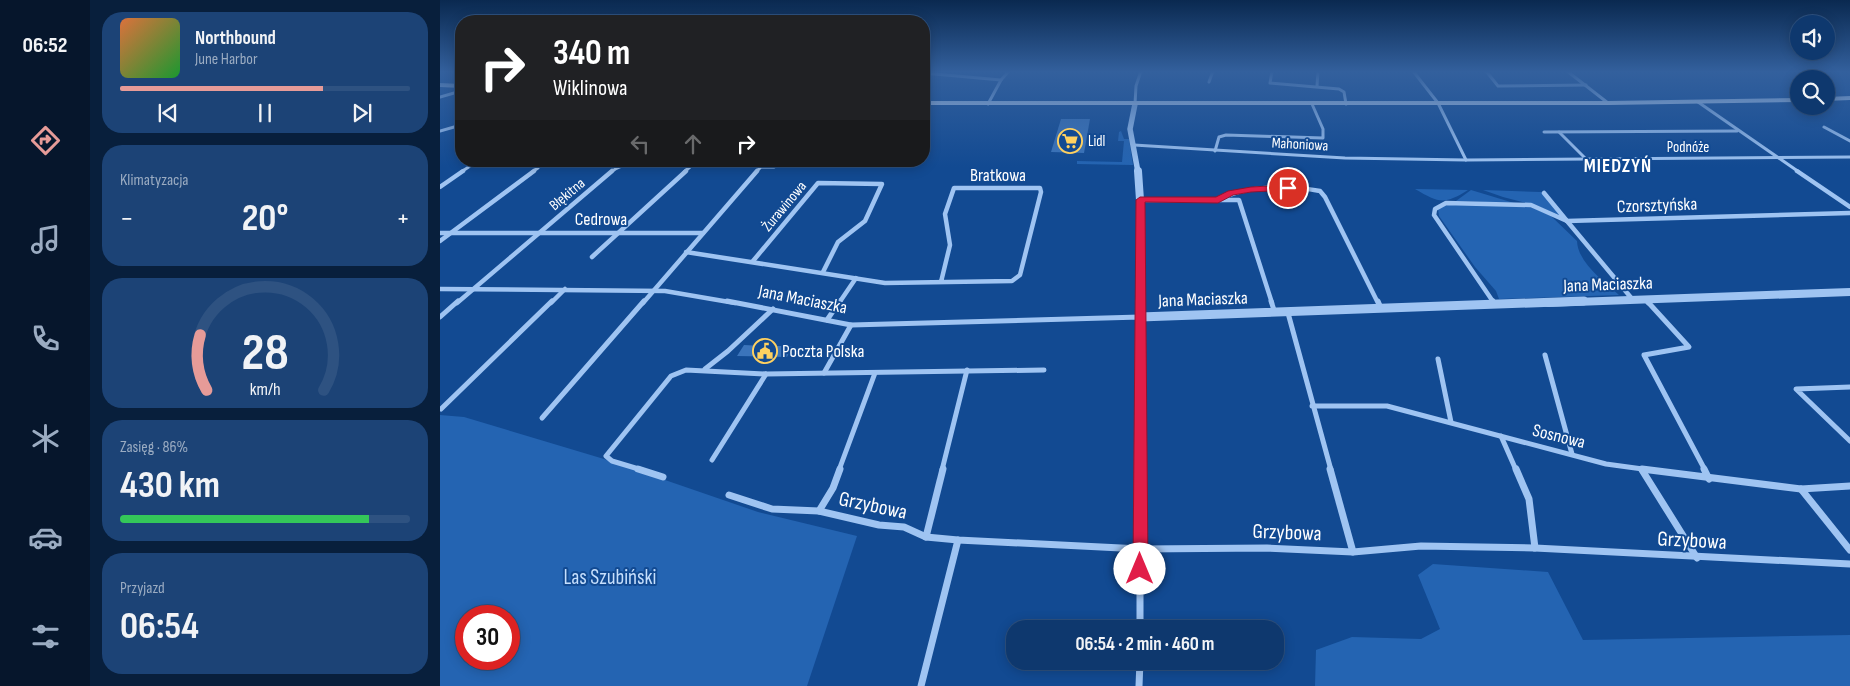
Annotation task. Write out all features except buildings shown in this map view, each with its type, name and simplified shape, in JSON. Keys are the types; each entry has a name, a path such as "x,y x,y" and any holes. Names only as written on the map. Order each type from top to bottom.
{"main road":[{"path":"956,103 1606,103"}],"street":[{"path":"1699,103 1737,131 1850,207"},
{"path":"1135,104 1130,128 1138,172 1140,200 1140,620"},
{"path":"1215,151 1219,138 1226,135 1323,138 1323,129 1312,104"},
{"path":"1438,104 1466,160"},
{"path":"440,131 455,127"},
{"path":"1824,127 1850,142"},
{"path":"1544,132 1737,131"},
{"path":"1559,132 1586,159"},
{"name":"Mahoniowa","path":"1134,146 1345,158 1466,160"},
{"name":"Podnóże","path":"1466,160 1850,157"},
{"path":"440,187 469,167"},
{"name":"Błękitna","path":"440,317 616,167"},
{"name":"Błękitna","path":"618,233 690,167"},
{"path":"542,418 761,167 774,167"},
{"path":"440,241 538,168"},
{"path":"440,180 450,180"},
{"name":"Żurawinowa","path":"753,261 818,182 882,184 865,221 838,242 823,272"},
{"name":"Bratkowa","path":"954,188 1040,188 1041,192 1020,275 1012,281 941,282 950,246 945,214 954,188"},
{"path":"1218,200 1231,193 1274,188 1303,188 1320,191 1325,197 1382,309"},
{"path":"1238,192 1275,313"},
{"path":"1544,193 1633,300"},
{"path":"1140,200 1239,200"},
{"path":"1496,305 1434,215 1435,209 1446,203 1531,205 1567,221"},
{"name":"Czorsztyńska","path":"1567,221 1850,213"},
{"name":"Cedrowa","path":"440,233 703,233"},
{"path":"592,257 618,233"},
{"path":"686,252 885,283 941,282"},
{"path":"826,320 856,278"},
{"name":"Jana Maciaszka","path":"440,289 652,290 773,309 851,325 1288,313 1850,292"},
{"path":"441,409 565,289"},
{"path":"1646,299 1689,347 1644,355 1708,479"},
{"path":"705,370 773,309"},
{"path":"1288,313 1353,552"},
{"path":"824,372 851,325"},
{"path":"1545,355 1572,454"},
{"path":"1438,359 1451,422"},
{"path":"662,477 612,462 606,456 671,376 686,370 766,374 1044,370"},
{"path":"926,537 967,370"},
{"path":"819,511 833,488 875,373"},
{"path":"712,460 766,374"},
{"path":"1850,387 1796,389 1850,441"},
{"name":"Sosnowa","path":"1312,406 1387,406 1606,464 1642,470 1801,490 1850,486"},
{"path":"1501,436 1530,499 1535,548"},
{"path":"1642,470 1697,558"},
{"path":"1801,490 1850,550"},
{"name":"Grzybowa","path":"729,495 756,506 772,509 819,511 879,525 904,526 926,537 958,540 1141,549 1267,548 1353,552 1421,546 1535,548 1697,558 1850,564"},
{"path":"921,686 958,540"},
{"path":"1139,686 1140,670"}],"green space":[{"path":"1121,131 1124,139 1129,139 1133,165 1077,164 1077,161 1122,162 1124,141 1118,141 1119,132"},
{"path":"1415,189 1468,190 1453,198 1442,200 1430,197"},
{"path":"1471,190 1514,203 1456,201"},
{"path":"1483,190 1541,192 1563,217 1538,206"},
{"path":"1449,205 1529,206 1551,216 1577,241 1582,257 1599,278 1619,295 1499,299 1496,291 1475,267 1439,216 1438,209"},
{"name":"Las Szubiński","path":"440,415 464,417 604,459 758,512 857,536 807,686 440,686"},
{"path":"1433,564 1548,572 1583,640 1850,635 1850,686 1315,686 1316,650 1352,637 1421,639 1440,629 1418,575"}],"place":[{"name":"Lidl","path":"1070,141"},
{"name":"Poczta Polska","path":"765,351"}],"district":[{"name":"MIEDZYŃ","path":"1618,165"}],"route":[{"path":"1140,569 1140,200 1218,200 1231,193 1251,189 1288,188"}]}
